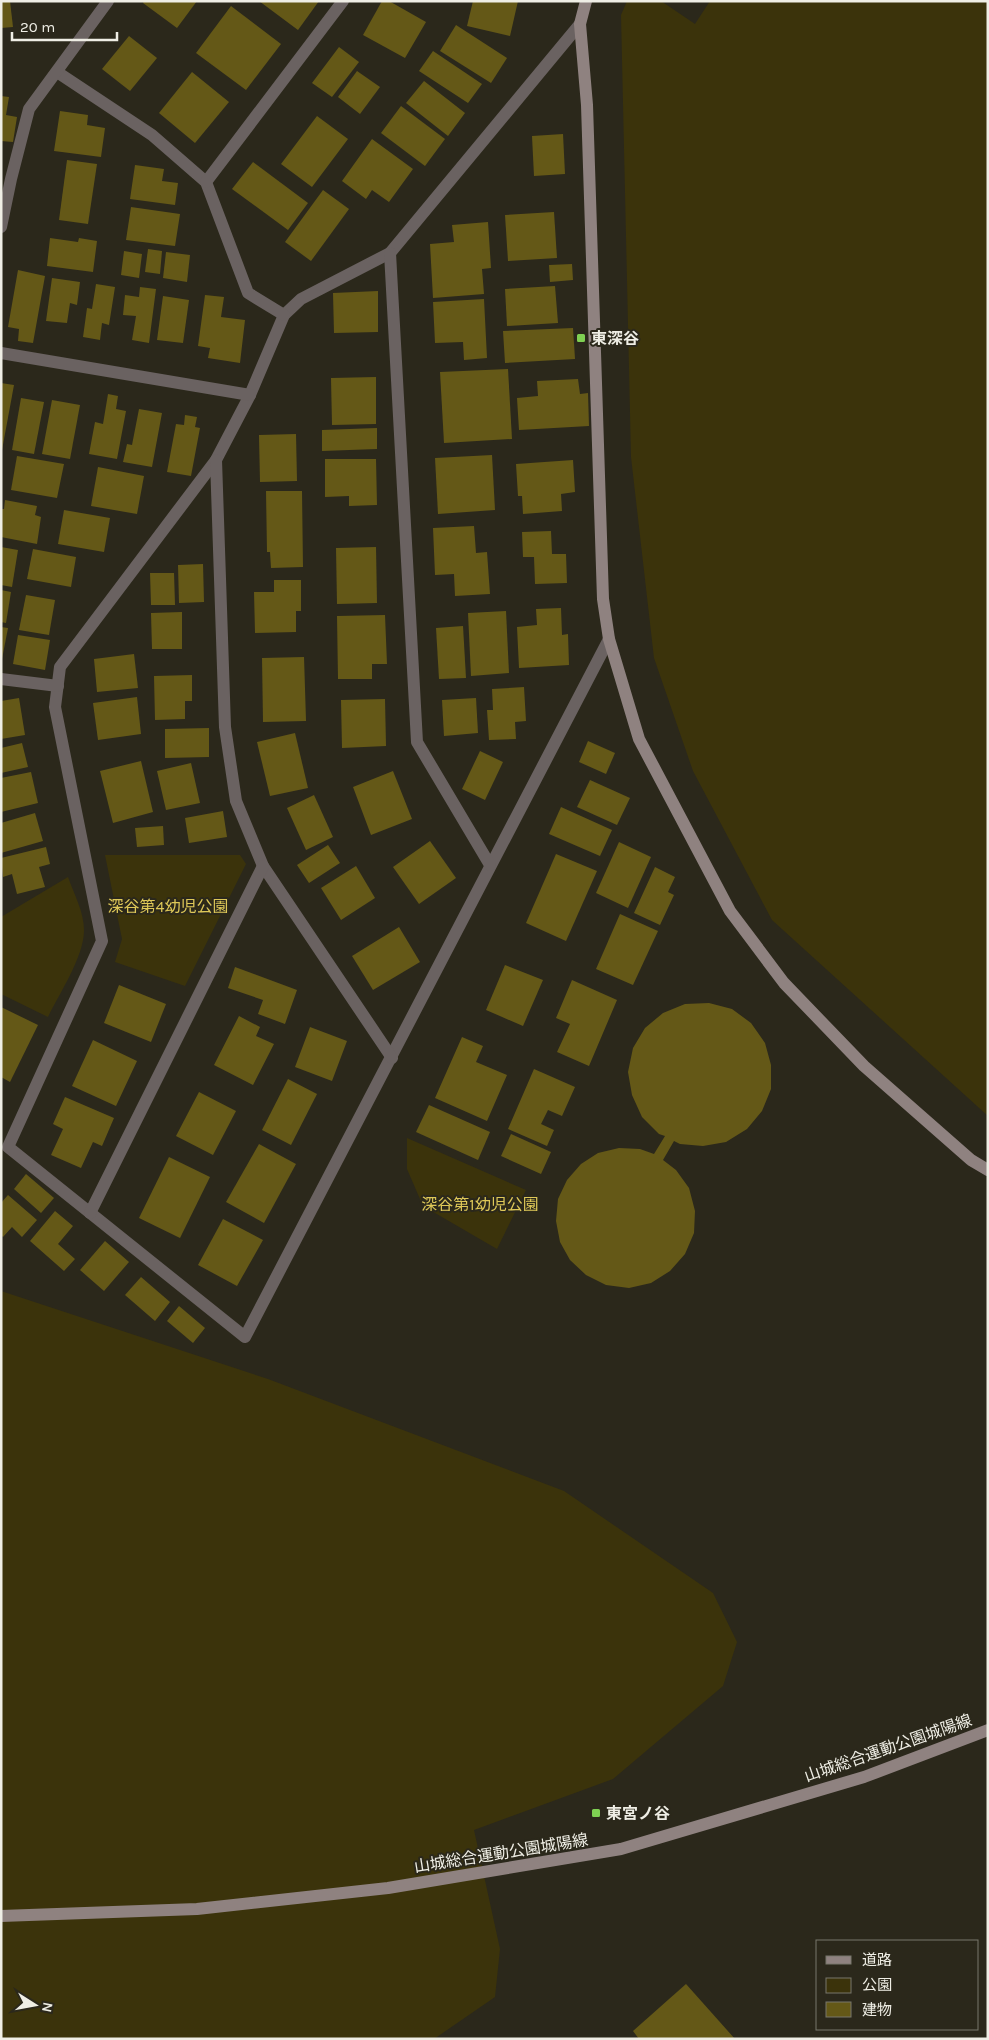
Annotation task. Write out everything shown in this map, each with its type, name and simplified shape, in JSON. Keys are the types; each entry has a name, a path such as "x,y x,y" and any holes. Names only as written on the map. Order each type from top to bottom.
{"street":[{"path":"1,227 6,178 29,109 108,1"},
{"path":"206,182 344,1"},
{"path":"586,1 580,24 587,105 603,599 609,639 638,739 730,911 784,983 864,1066 971,1160 988,1170"},
{"path":"580,24 390,253 301,298 284,315 250,396 216,460 60,667 55,707 102,940 8,1147 245,1337 609,639"},
{"path":"57,72 152,135 206,182 248,293 284,315"},
{"path":"390,253 417,742 490,865"},
{"path":"1,353 250,396"},
{"path":"216,460 225,727 236,800 263,866 392,1058"},
{"path":"1,679 58,686"},
{"path":"90,1213 263,866"},
{"name":"山城総合運動公園城陽線","path":"1,1916 197,1910 388,1888 621,1849 864,1777 988,1730"}],"green space":[{"path":"627,1 661,1 695,24 710,1 988,1 988,1116 772,920 693,771 654,658 631,457 621,15"},
{"name":"深谷第4幼児公園","path":"105,855 240,855 246,864 185,986 115,962 122,939"},
{"path":"68,877 84,923 83,940 76,963 48,1017 1,994 1,917"},
{"name":"深谷第1幼児公園","path":"407,1138 526,1190 497,1249 423,1206 407,1169"},
{"path":"1,1291 268,1379 564,1491 713,1593 737,1642 723,1686 613,1779 474,1830 500,1949 495,1997 434,2039 1,2039"}],"building":[{"path":"1,1 10,1 13,27 1,28"},
{"path":"144,1 197,1 177,28 143,3"},
{"path":"259,1 319,1 298,30"},
{"path":"382,1 389,1 426,22 405,58 363,35"},
{"path":"473,1 518,1 510,36 467,26"},
{"path":"231,6 281,44 246,90 196,53"},
{"path":"456,25 507,58 491,83 440,51"},
{"path":"129,36 157,58 130,91 102,69"},
{"path":"339,47 359,62 332,97 312,83"},
{"path":"433,51 482,84 468,103 419,71"},
{"path":"357,71 380,87 360,114 338,97"},
{"path":"192,72 229,102 195,143 159,113"},
{"path":"424,81 465,113 448,136 406,103"},
{"path":"1,96 9,97 6,115 17,117 13,142 1,141"},
{"path":"401,106 445,139 425,166 381,133"},
{"path":"60,111 88,115 87,125 105,128 101,157 54,151"},
{"path":"317,116 348,139 312,187 281,164"},
{"path":"563,134 565,174 534,176 532,136"},
{"path":"372,139 413,169 389,202 372,190 366,199 342,181"},
{"path":"67,160 97,164 88,224 59,220"},
{"path":"253,162 308,203 288,230 232,189"},
{"path":"135,165 164,169 162,181 178,183 175,205 130,199"},
{"path":"323,190 349,209 311,261 285,242"},
{"path":"131,207 180,214 175,246 126,240"},
{"path":"554,212 557,258 508,261 505,215"},
{"path":"488,222 491,268 482,269 484,294 433,298 430,244 454,242 452,225"},
{"path":"50,238 78,242 79,238 97,241 93,272 47,266"},
{"path":"148,249 162,251 160,274 145,272"},
{"path":"124,251 142,254 139,278 121,275"},
{"path":"166,252 190,255 187,282 163,278"},
{"path":"572,264 573,280 550,282 549,265"},
{"path":"18,270 45,276 33,343 18,341 19,329 8,327"},
{"path":"52,278 80,282 77,305 70,303 67,323 46,321"},
{"path":"96,284 115,287 109,325 102,323 100,340 83,337 87,308 92,309"},
{"path":"555,286 558,323 507,326 505,289"},
{"path":"140,287 156,289 149,343 132,340 136,316 123,315 125,295 139,297"},
{"path":"378,291 378,332 334,333 333,293"},
{"path":"205,295 224,297 221,317 245,320 240,363 208,358 210,348 198,346"},
{"path":"163,296 189,300 183,343 157,340"},
{"path":"484,299 487,358 464,360 463,342 435,343 433,302"},
{"path":"573,328 575,359 505,363 503,331"},
{"path":"508,369 512,439 444,443 440,372"},
{"path":"376,377 376,424 332,425 331,378"},
{"path":"578,379 580,394 588,393 589,426 519,430 517,398 538,396 537,381"},
{"path":"1,383 14,385 2,450 1,450"},
{"path":"108,394 118,396 116,409 126,411 117,459 89,454 95,422 103,424"},
{"path":"21,398 44,402 34,454 12,450"},
{"path":"52,400 80,405 70,459 42,454"},
{"path":"139,409 162,413 152,467 123,462 127,444 132,445"},
{"path":"185,415 197,417 195,427 200,428 191,476 167,472 176,424 184,425"},
{"path":"377,428 377,449 322,451 322,430"},
{"path":"296,434 297,481 260,482 259,435"},
{"path":"492,455 495,510 438,514 435,458"},
{"path":"17,456 64,464 57,498 11,490"},
{"path":"325,459 376,459 377,505 349,506 349,496 325,497"},
{"path":"573,460 575,492 561,494 562,511 523,514 522,496 518,496 516,464"},
{"path":"98,467 144,476 137,514 91,506"},
{"path":"266,491 302,491 303,567 271,568 270,552 267,552"},
{"path":"5,500 37,506 35,515 41,517 37,544 1,537 1,509 4,509"},
{"path":"64,510 110,518 104,552 58,544"},
{"path":"474,526 476,553 487,552 490,594 455,596 454,574 435,575 433,528"},
{"path":"551,531 552,554 566,554 567,583 535,584 534,557 523,557 522,532"},
{"path":"1,547 18,550 12,587 1,585"},
{"path":"376,547 377,603 337,604 336,548"},
{"path":"33,549 76,557 71,587 27,579"},
{"path":"203,564 204,602 179,603 178,565"},
{"path":"150,573 174,573 175,605 151,605"},
{"path":"274,580 301,580 301,611 296,611 296,632 255,633 254,592 274,592"},
{"path":"1,590 11,592 6,623 1,622"},
{"path":"26,595 55,600 49,635 19,630"},
{"path":"561,608 562,635 568,634 569,665 519,668 517,627 537,625 536,609"},
{"path":"506,611 509,673 471,676 468,613"},
{"path":"182,612 182,649 152,649 151,613"},
{"path":"385,615 387,664 372,664 372,679 338,679 337,616"},
{"path":"463,626 466,678 439,679 436,628"},
{"path":"1,627 8,628 2,659 1,659"},
{"path":"18,635 50,640 45,670 13,664"},
{"path":"134,654 138,688 97,692 94,659"},
{"path":"304,657 306,721 263,722 262,658"},
{"path":"192,675 192,701 185,701 185,719 155,720 154,676"},
{"path":"524,687 526,721 515,722 516,739 489,740 487,710 493,710 492,689"},
{"path":"137,697 141,734 98,740 93,703"},
{"path":"19,698 25,735 1,739 1,701"},
{"path":"476,698 478,733 444,736 442,700"},
{"path":"385,699 386,746 342,748 341,700"},
{"path":"209,728 209,757 165,758 165,729"},
{"path":"295,733 308,788 270,796 257,742"},
{"path":"588,741 615,753 606,774 579,762"},
{"path":"22,743 28,767 1,773 1,748"},
{"path":"480,751 503,762 485,800 462,789"},
{"path":"141,761 153,812 113,823 100,771"},
{"path":"191,763 200,803 166,810 157,771"},
{"path":"393,771 412,819 371,835 353,787"},
{"path":"31,772 38,803 1,812 1,778"},
{"path":"590,780 630,798 617,825 577,807"},
{"path":"314,795 333,837 306,850 287,808"},
{"path":"561,807 612,830 600,856 549,834"},
{"path":"223,811 227,837 189,843 185,818"},
{"path":"35,813 43,841 1,853 1,823"},
{"path":"163,826 164,845 137,847 135,828"},
{"path":"430,841 456,878 419,904 393,867"},
{"path":"619,842 651,857 628,908 596,893"},
{"path":"328,845 340,863 309,883 297,865"},
{"path":"46,847 50,864 39,867 45,887 17,894 12,874 3,877 1,858"},
{"path":"556,854 597,871 566,941 526,923"},
{"path":"356,866 375,898 341,920 321,888"},
{"path":"655,867 675,877 668,892 674,895 660,925 634,913"},
{"path":"620,914 658,931 633,985 596,969"},
{"path":"399,927 420,962 373,990 352,956"},
{"path":"505,965 543,980 523,1026 486,1010"},
{"path":"235,967 297,990 285,1024 258,1014 263,1000 228,988"},
{"path":"572,980 617,1000 589,1066 557,1052 570,1024 556,1018"},
{"path":"119,985 166,1004 151,1042 104,1023"},
{"path":"709,1003 732,1009 751,1023 765,1043 771,1065 771,1089 762,1111 747,1129 726,1142 703,1146 680,1144 674,1141 663,1160 676,1170 689,1188 695,1211 694,1233 685,1254 670,1271 651,1283 629,1288 606,1285 586,1275 570,1260 560,1242 556,1221 558,1199 567,1180 581,1164 598,1153 619,1148 640,1149 654,1154 665,1136 659,1134 642,1117 632,1095 628,1072 633,1048 645,1028 663,1013 685,1004"},
{"path":"1,1007 38,1025 10,1082 1,1077"},
{"path":"239,1016 260,1027 256,1036 274,1044 253,1085 214,1065"},
{"path":"310,1027 347,1041 332,1081 295,1067"},
{"path":"462,1037 483,1046 476,1062 507,1075 487,1121 435,1098"},
{"path":"93,1040 137,1061 116,1106 72,1086"},
{"path":"534,1069 575,1087 562,1116 548,1110 541,1124 554,1130 547,1146 508,1129"},
{"path":"288,1079 317,1094 291,1145 262,1130"},
{"path":"199,1092 236,1111 213,1155 176,1136"},
{"path":"65,1097 114,1118 102,1146 93,1142 81,1168 51,1155 63,1129 53,1124"},
{"path":"429,1105 490,1132 478,1160 416,1132"},
{"path":"511,1134 551,1152 541,1174 501,1156"},
{"path":"259,1144 296,1164 264,1223 226,1202"},
{"path":"169,1157 210,1177 180,1238 139,1218"},
{"path":"26,1174 54,1198 41,1213 14,1189"},
{"path":"8,1195 37,1220 22,1237 12,1227 3,1237 1,1235 1,1203"},
{"path":"55,1211 73,1226 58,1244 75,1259 64,1271 30,1241"},
{"path":"223,1219 263,1240 237,1286 198,1265"},
{"path":"105,1241 129,1262 104,1291 80,1270"},
{"path":"141,1277 170,1302 155,1321 125,1295"},
{"path":"179,1306 205,1328 193,1343 167,1321"},
{"path":"686,1984 735,2039 639,2039 633,2031"}],"place":[{"name":"東深谷","path":"581,338"},
{"name":"東宮ノ谷","path":"596,1813"}]}
